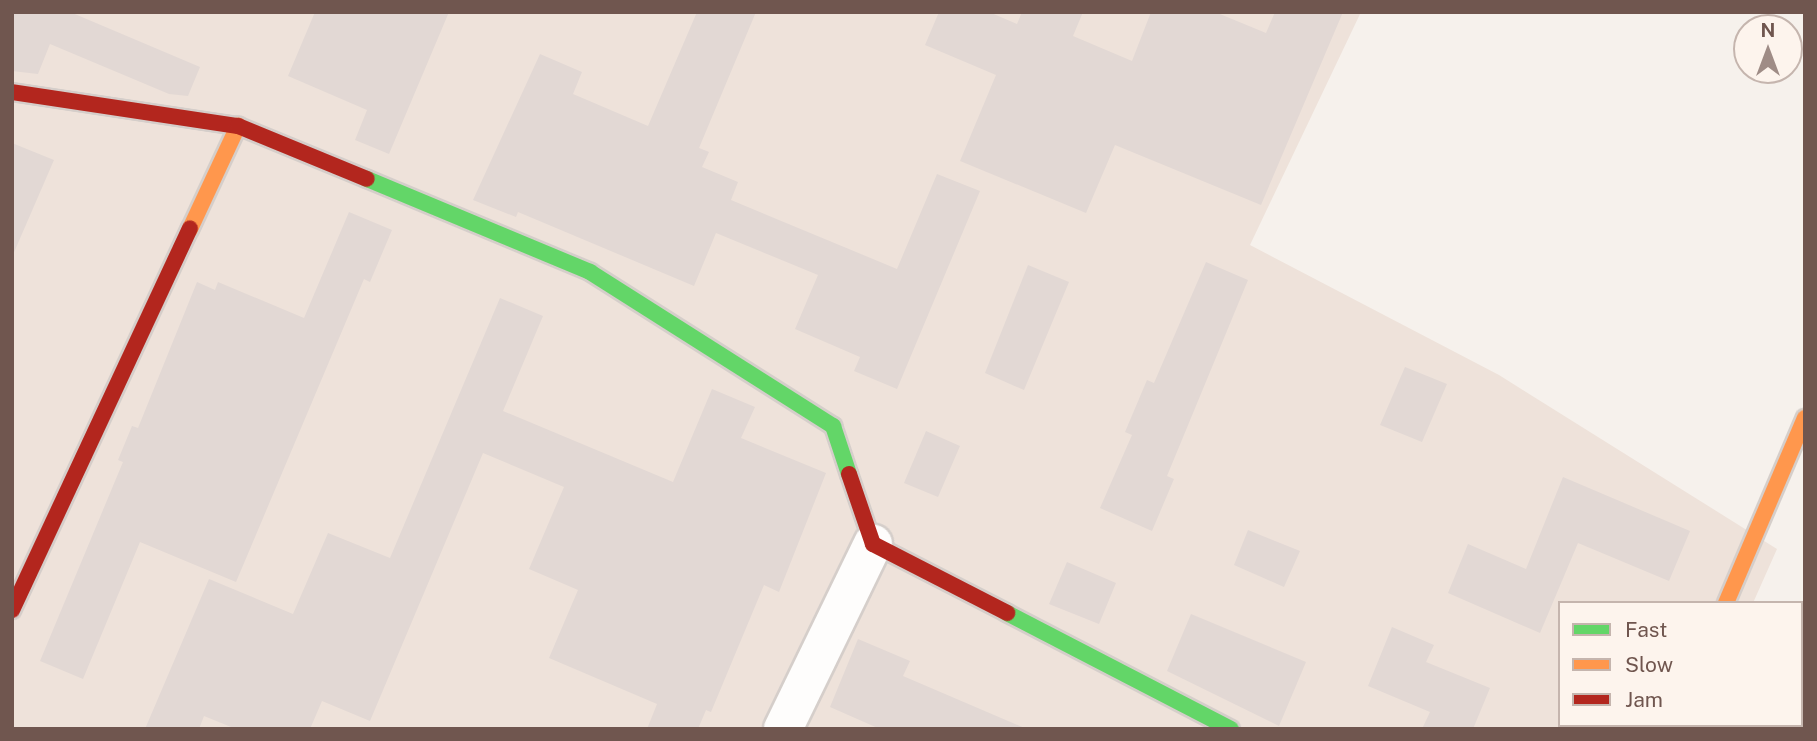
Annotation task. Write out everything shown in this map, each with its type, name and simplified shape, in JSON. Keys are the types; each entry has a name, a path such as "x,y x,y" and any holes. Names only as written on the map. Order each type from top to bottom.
{"street":[{"path":"12,92 238,126 590,272 833,426 873,544 1231,729"},
{"path":"12,610 238,126"},
{"path":"1727,601 1805,418"},
{"path":"783,729 873,544"}],"shaded area":[{"path":"12,12 1361,12 1250,245 1499,375 1777,549 1754,601 1558,601 1558,727 1698,729 12,729"}],"building":[{"path":"12,12 70,12 200,67 188,96 169,94 50,44 38,74 12,71"},
{"path":"315,12 449,12 389,154 355,140 367,110 288,76"},
{"path":"697,12 756,12 699,148 709,152 702,167 738,182 731,200 897,269 937,174 980,191 897,389 854,371 860,357 795,329 818,275 716,233 694,286 518,212 516,217 473,200 540,54 582,72 573,94 648,126"},
{"path":"939,12 989,12 1017,24 1022,12 1083,12 1073,36 1132,61 1151,12 1215,12 1266,33 1275,12 1343,12 1261,205 1115,145 1086,213 960,161 996,75 925,45"},
{"path":"12,143 54,160 12,257"},
{"path":"349,212 392,230 370,282 364,279 236,582 140,542 83,679 40,661 123,462 118,460 132,426 138,428 197,282 215,290 218,282 304,318"},
{"path":"1206,262 1248,280 1167,476 1174,479 1152,531 1100,508 1132,435 1125,432 1147,380 1154,383"},
{"path":"1028,265 1069,282 1024,390 985,373"},
{"path":"500,298 543,316 503,411 673,482 712,389 755,407 741,438 826,473 779,592 764,585 711,712 706,710 698,729 647,729 657,704 549,658 578,590 529,569 564,487 483,453 370,721 322,701 310,729 236,729 204,716 199,729 145,729 209,579 293,614 328,533 390,558"},
{"path":"1405,367 1447,384 1422,442 1380,425"},
{"path":"926,431 960,446 938,497 904,483"},
{"path":"1563,477 1690,531 1669,581 1578,543 1540,633 1448,593 1468,544 1526,569"},
{"path":"1248,530 1300,551 1284,587 1234,565"},
{"path":"1067,562 1116,583 1099,624 1049,604"},
{"path":"1191,614 1306,662 1279,726 1167,671"},
{"path":"1392,627 1434,645 1426,662 1490,688 1473,729 1422,729 1430,712 1368,686"},
{"path":"858,639 910,661 903,676 1027,729 880,729 830,707"}],"traffic: fast":[{"path":"367,179 590,272 833,426 849,474"},
{"path":"1007,613 1231,729"}],"traffic: slow":[{"path":"190,229 238,126"},
{"path":"1727,601 1805,418"}],"traffic: jam":[{"path":"12,92 238,126 367,179"},
{"path":"12,610 190,229"},
{"path":"849,474 873,544 1007,613"}]}
